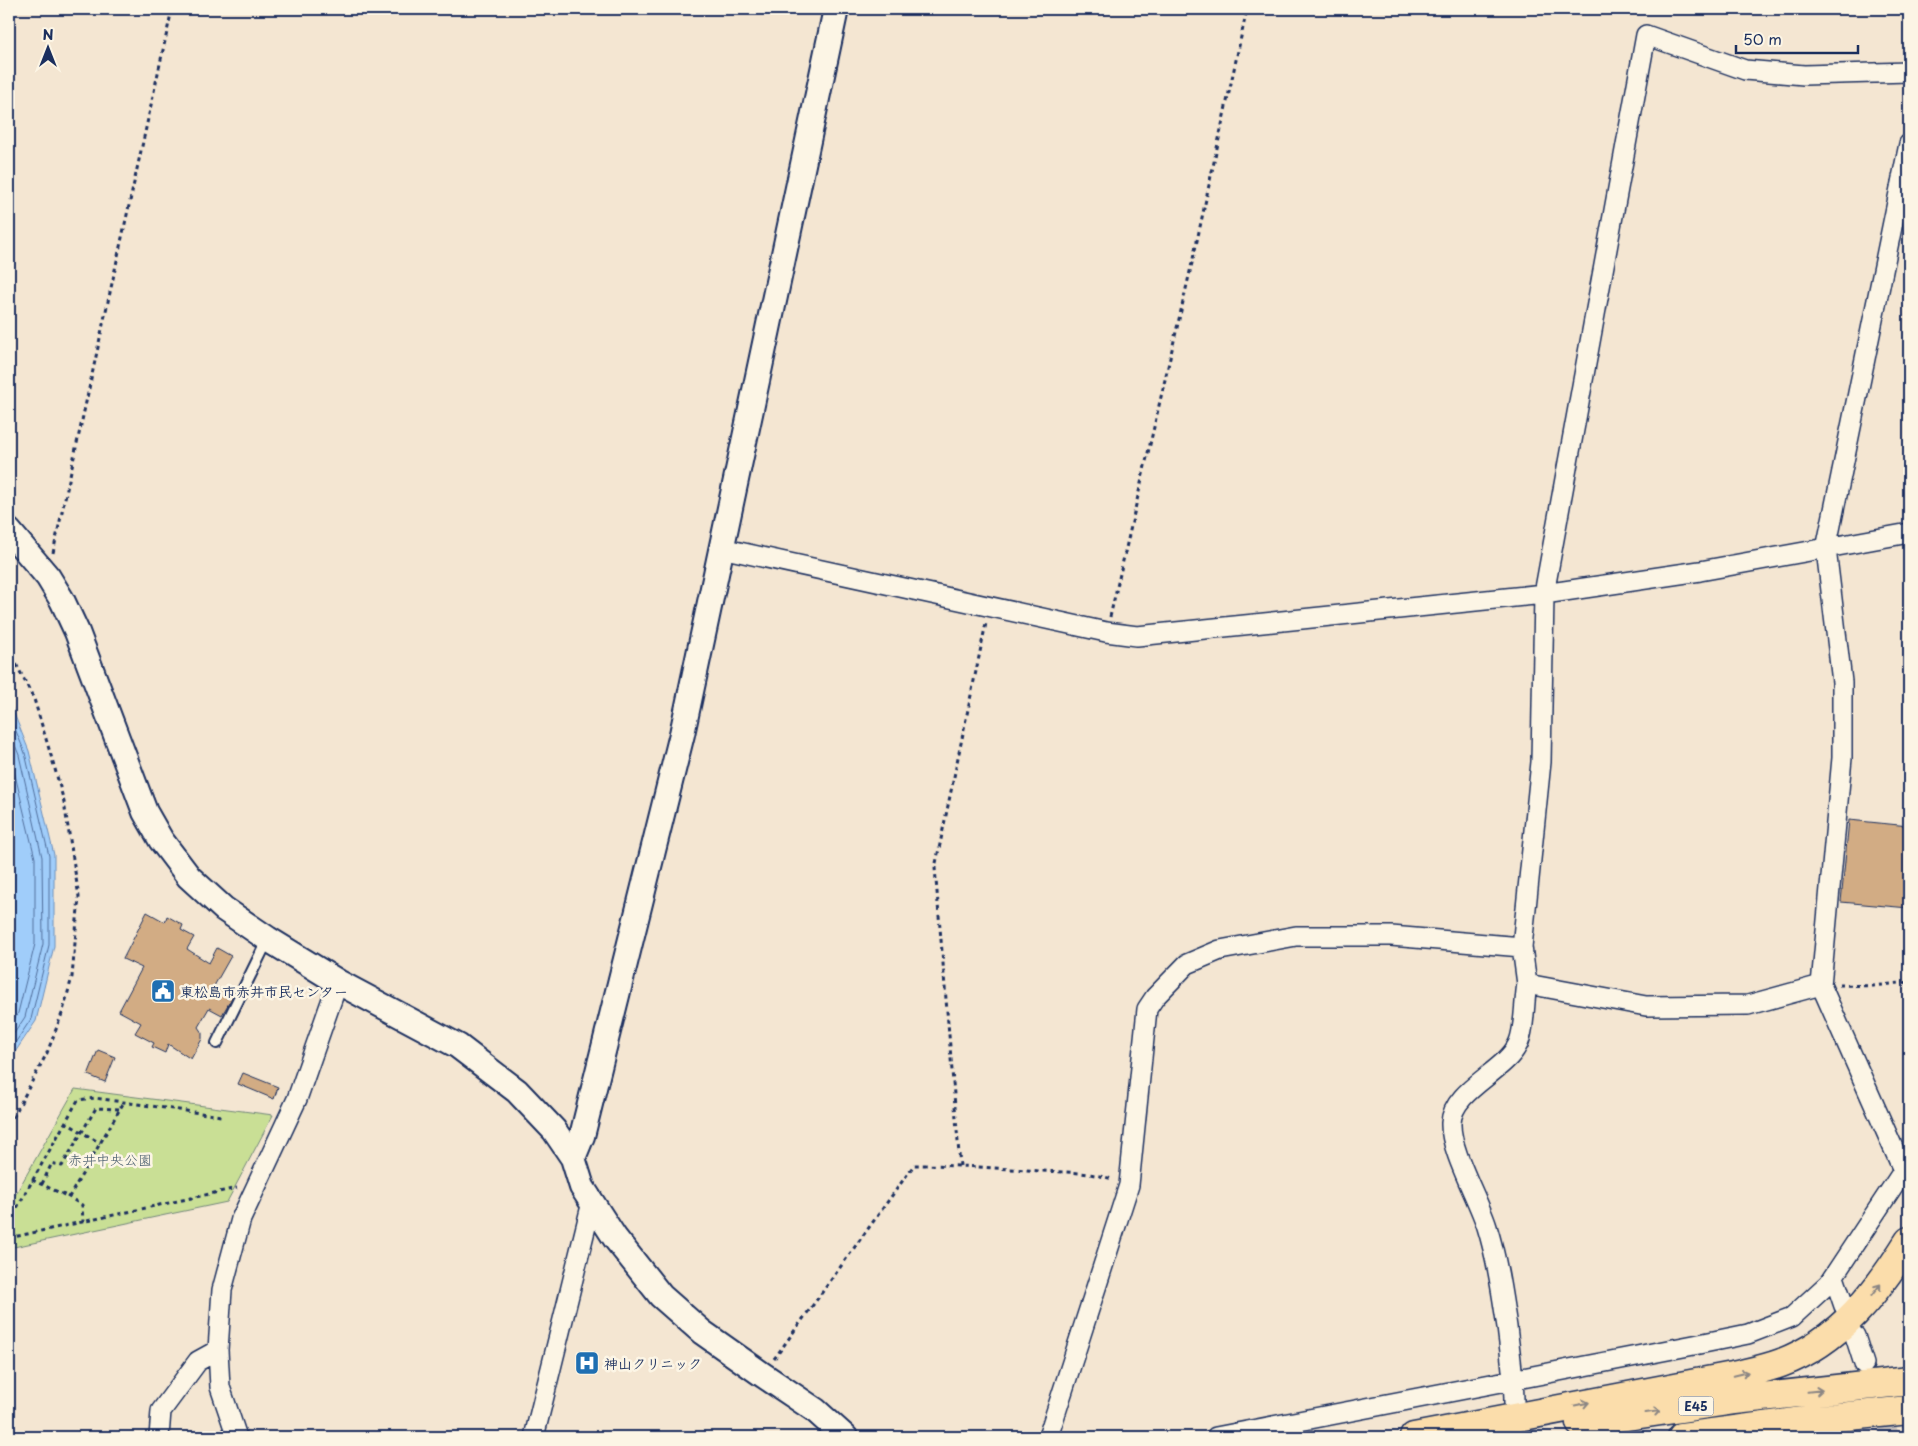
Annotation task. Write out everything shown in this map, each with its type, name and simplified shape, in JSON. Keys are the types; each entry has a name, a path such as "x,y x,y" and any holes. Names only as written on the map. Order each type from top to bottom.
{"highway":[{"path":"1414,1437 1733,1376 1782,1363 1814,1346 1836,1331 1854,1315 1888,1275 1909,1241"},
{"name":"E45","path":"1484,1437 1735,1400 1909,1381"},
{"name":"E45","path":"1682,1437 1909,1410"},
{"path":"1773,1425 1811,1436 1909,1428"}],"street":[{"path":"573,1158 582,1136 682,734 836,9"},
{"path":"1514,1403 1514,1379 1501,1286 1487,1226 1452,1138 1451,1121 1454,1108 1466,1094 1509,1057 1519,1043 1523,1026 1527,984 1522,947 1540,762 1544,594 1646,35 1745,70 1804,75 1909,72"},
{"path":"1216,1437 1748,1334 1792,1317 1834,1277 1906,1166 1821,985 1842,748 1842,682 1826,548 1909,144"},
{"path":"9,531 48,576 62,600 145,812 161,840 189,877 224,909 268,939 338,982 458,1046 517,1091 554,1130 573,1158 582,1186 615,1238 661,1296 702,1332 815,1410 845,1437"},
{"path":"721,548 1106,632 1137,636 1544,594 1700,571 1909,533"},
{"path":"1048,1437 1130,1185 1147,1009 1155,997 1187,964 1220,950 1296,936 1391,936 1522,947"},
{"path":"237,1437 220,1387 218,1350 222,1290 241,1219 297,1099 338,982"},
{"path":"1527,984 1646,1006 1748,1005 1821,985"},
{"path":"534,1437 592,1202"},
{"path":"1834,1277 1844,1306"},
{"path":"1855,1336 1864,1364"},
{"path":"158,1437 161,1411 198,1361 218,1350"}],"lane":[{"path":"217,1043 268,939"}],"path":[{"path":"48,576 172,9"},
{"path":"1106,632 1195,250 1247,9"},
{"path":"960,1166 935,868 989,607"},
{"path":"9,650 34,699 64,802 79,897 77,938 72,977 63,1011 47,1054 9,1125"},
{"path":"1821,985 1874,986 1909,982"},
{"path":"9,1222 78,1100 95,1098 221,1116"},
{"path":"67,1196 69,1197 124,1102"},
{"path":"42,1184 52,1163 62,1166 96,1108 120,1109"},
{"path":"65,1122 100,1143"},
{"path":"763,1375 914,1165 1099,1175 1130,1185"},
{"path":"32,1180 82,1205 83,1222"},
{"path":"9,1238 258,1184"}],"green space":[{"name":"赤井中央公園","path":"75,1089 273,1115 227,1202 9,1248 9,1206"}],"water":[{"path":"9,701 29,751 54,855 54,946 36,1021 9,1061"}],"building":[{"path":"1849,820 1909,826 1909,908 1841,902"},
{"path":"147,912 165,922 167,916 183,925 181,930 194,937 187,949 209,963 217,948 231,956 214,986 233,996 222,1015 209,1008 198,1027 202,1033 202,1039 191,1059 168,1044 165,1053 152,1047 154,1043 135,1033 141,1023 119,1011 142,968 123,959"},
{"path":"98,1050 115,1057 105,1082 88,1075"},
{"path":"243,1073 278,1087 274,1099 238,1084"}],"tunnel":[{"path":"1868,1374 1890,1437"},
{"path":"1514,1407 1515,1437"}],"place":[{"name":"東松島市赤井市民センター","path":"163,991"},
{"name":"神山クリニック","path":"587,1363"}]}
